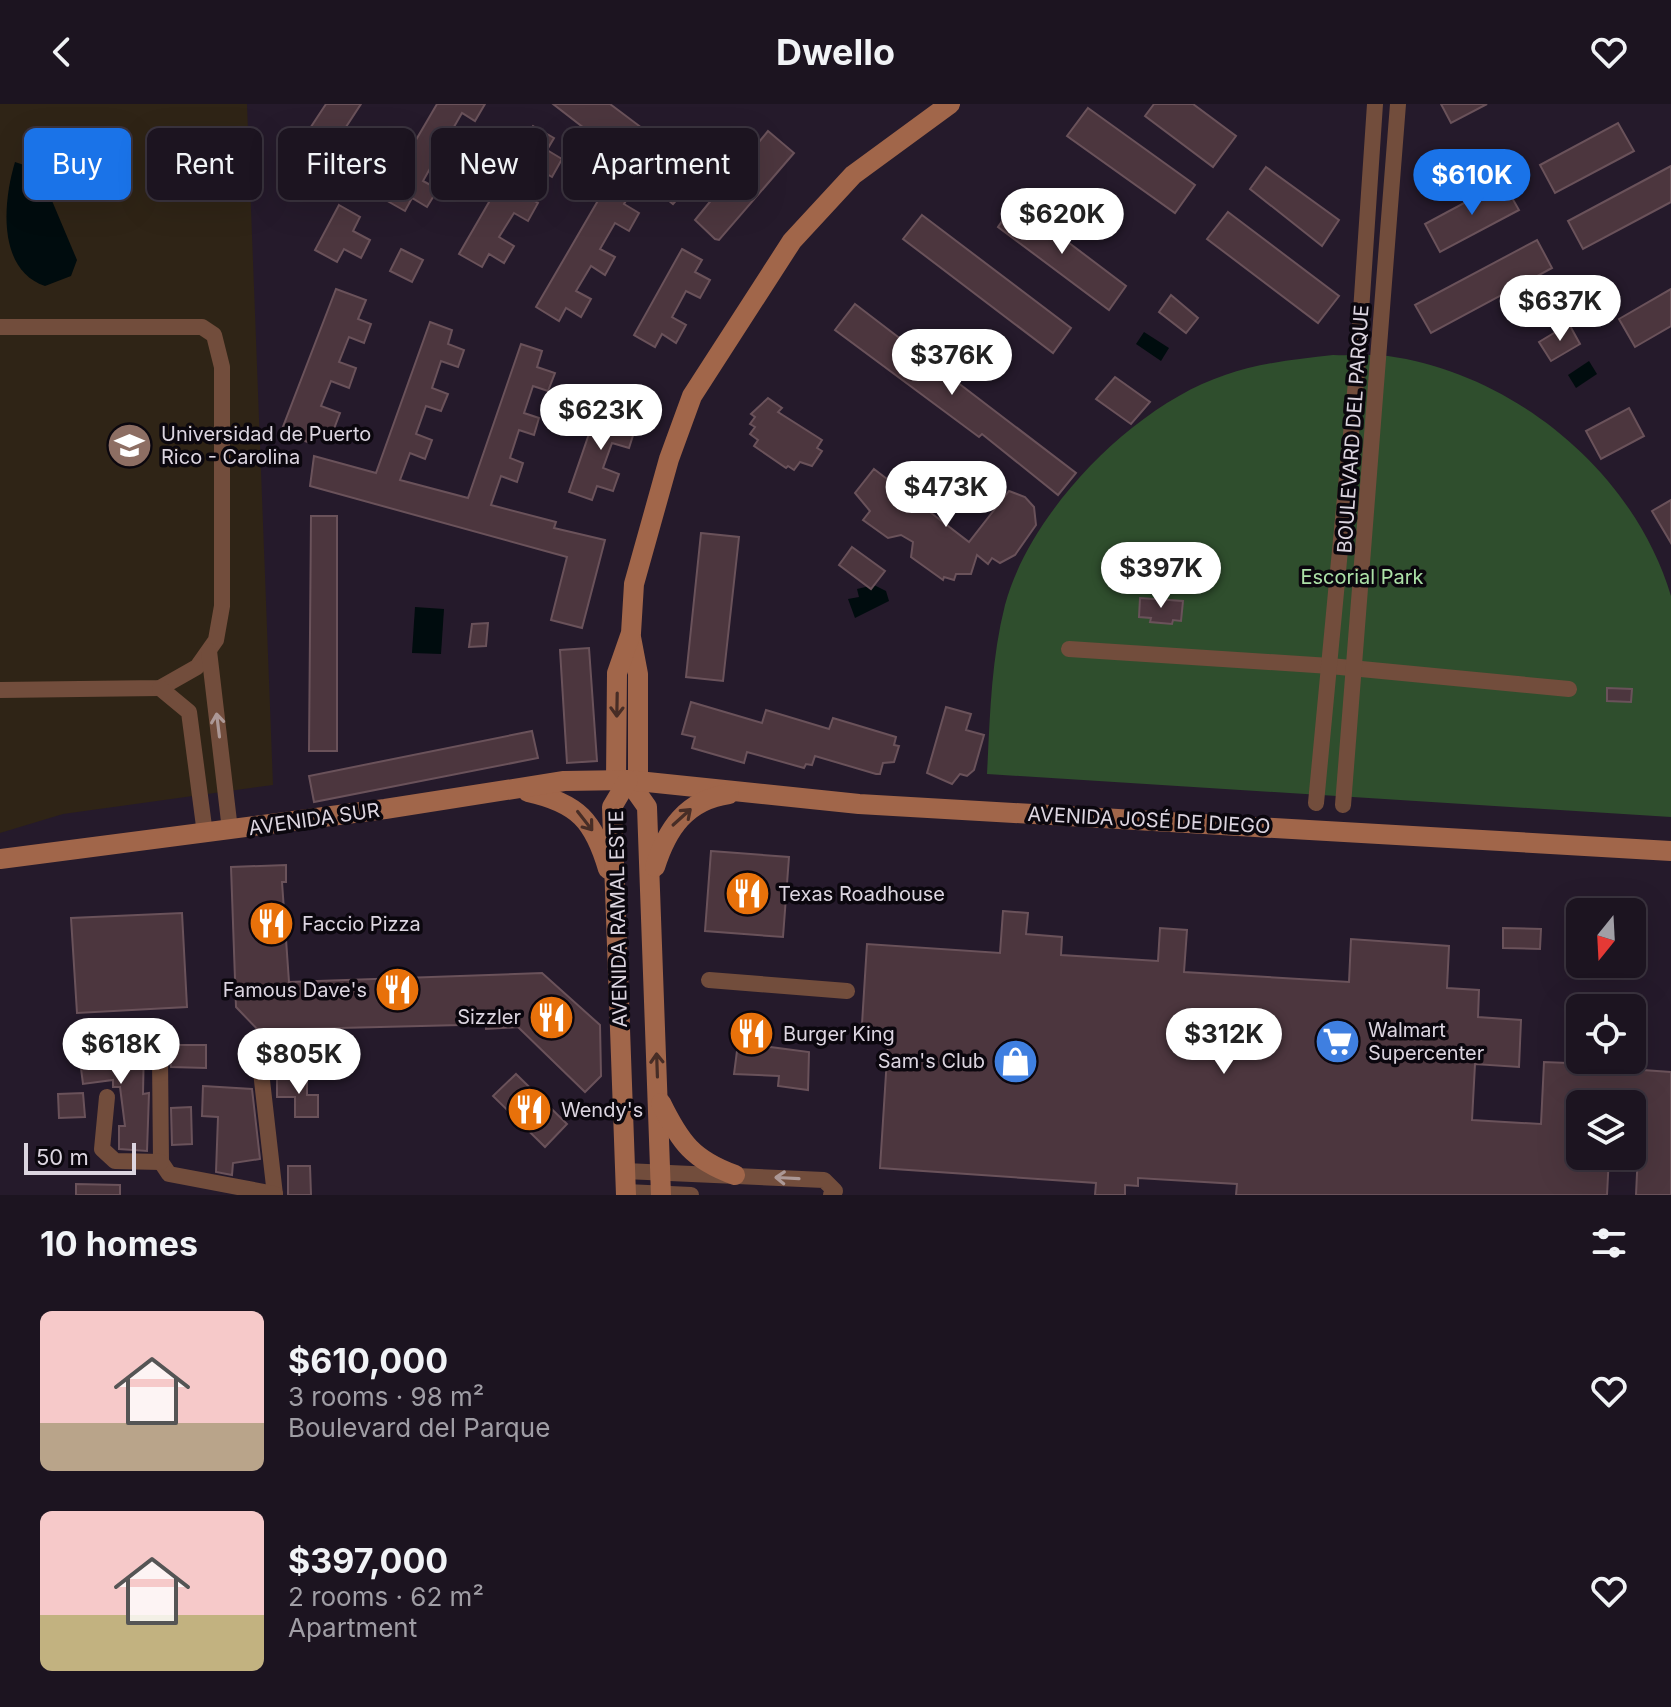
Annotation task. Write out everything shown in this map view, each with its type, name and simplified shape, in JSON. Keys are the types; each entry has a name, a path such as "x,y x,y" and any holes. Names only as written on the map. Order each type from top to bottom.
{"street":[{"path":"627,780 638,674 631,633 634,584 669,459 692,396 792,241 853,175 950,104"},
{"name":"BOULEVARD DEL PARQUE","path":"1316,803 1357,371 1375,104"},
{"name":"BOULEVARD DEL PARQUE","path":"1343,805 1398,104"},
{"path":"0,327 202,327 214,335 222,367 222,606 216,640 209,651 197,667 160,688 0,690"},
{"path":"1069,649 1330,666 1569,689"},
{"path":"209,651 230,830"},
{"path":"160,688 189,712 205,834"},
{"path":"196,766 222,764"},
{"name":"AVENIDA SUR","path":"0,859 205,834 564,781 627,780"},
{"name":"AVENIDA JOSÉ DE DIEGO","path":"627,780 859,804 1671,851"},
{"name":"AVENIDA RAMAL ESTE","path":"626,1186 612,807 627,780 647,807 661,1194"},
{"path":"517,790 551,797 576,809 591,825 602,849 615,898"},
{"path":"650,883 664,841 686,812 718,796 750,792"},
{"path":"709,980 847,991"},
{"path":"160,1058 161,1162 169,1174 275,1195 259,1054"},
{"path":"107,1097 102,1149 115,1161 161,1162"},
{"path":"658,1098 680,1139 695,1155 709,1166 735,1175"},
{"path":"626,1186 660,1170 824,1180 835,1191 831,1195"},
{"path":"626,1186 661,1194 691,1195"}],"shaded area":[{"name":"Universidad de Puerto Rico - Carolina","path":"0,104 247,104 248,128 147,128 147,200 251,200 273,785 63,814 0,833"},
{"path":"15,162 24,165 24,200 52,200 77,260 71,276 45,286 19,267 12,253 6,218"},
{"path":"1144,332 1169,348 1161,361 1136,344"},
{"path":"1589,361 1597,374 1576,388 1568,375"},
{"path":"874,585 886,591 889,601 855,618 848,599 859,597 857,589"},
{"path":"415,607 444,609 441,654 412,653"}],"green space":[{"name":"Escorial Park","path":"1333,355 1388,356 1435,366 1481,384 1524,407 1563,436 1599,470 1629,509 1653,551 1671,596 1671,817 987,774 994,668 1005,605 1018,569 1037,534 1062,499 1090,466 1122,436 1156,410 1190,390 1251,367"}],"building":[{"path":"326,104 361,104 348,128 310,128"},
{"path":"437,104 485,104 475,121 462,113 453,128 431,128 431,167 423,181 431,185 431,200 427,207 415,200 415,142"},
{"path":"553,104 610,104 642,128 584,128"},
{"path":"1154,104 1193,104 1236,136 1213,167 1145,116"},
{"path":"1441,104 1487,104 1451,123"},
{"path":"1088,108 1195,185 1175,213 1067,136"},
{"path":"1618,123 1634,151 1555,193 1540,165"},
{"path":"768,131 794,153 758,195 758,143"},
{"path":"547,134 554,138 547,150"},
{"path":"547,150 562,159 552,177 547,174"},
{"path":"1671,166 1671,202 1583,249 1568,221"},
{"path":"1266,167 1339,220 1322,246 1250,189"},
{"path":"1503,182 1519,210 1440,252 1425,224"},
{"path":"386,200 411,200 405,211"},
{"path":"490,200 533,200 538,203 528,221 514,213 499,237 514,246 504,263 489,254 482,267 459,254"},
{"path":"598,200 626,200 624,204 639,213 629,231 615,223 600,249 615,257 605,275 591,266 576,291 591,299 581,317 566,308 559,321 536,307"},
{"path":"711,200 753,200 719,240 695,220"},
{"path":"1015,202 1126,286 1109,310 998,227"},
{"path":"339,205 360,217 353,231 370,240 361,258 344,249 337,262 315,250"},
{"path":"1228,212 1339,296 1318,323 1207,239"},
{"path":"922,215 1071,328 1053,353 903,239"},
{"path":"1537,240 1552,268 1431,333 1415,305"},
{"path":"401,249 423,260 412,282 390,271"},
{"path":"682,249 702,260 695,272 710,280 700,298 686,291 672,317 686,325 676,343 662,334 655,347 634,335"},
{"path":"336,289 366,300 358,319 371,324 364,343 349,337 339,362 356,368 349,388 331,381 321,406 340,413 332,434 315,428 310,443 281,432"},
{"path":"1671,289 1671,326 1635,347 1619,319"},
{"path":"1171,295 1198,318 1186,333 1159,312"},
{"path":"855,304 1076,473 1058,495 982,434 979,437 835,330"},
{"path":"430,322 452,330 448,344 464,350 458,367 441,361 432,388 448,394 441,411 426,406 416,434 432,440 425,459 410,453 400,480 468,498 521,344 542,351 537,367 555,373 548,391 533,386 524,413 539,418 534,435 519,430 510,458 523,463 517,482 501,476 491,505 556,522 554,528 605,540 582,628 551,620 567,557 310,486 314,456 376,473"},
{"path":"1569,324 1580,344 1551,361 1539,342"},
{"path":"1115,377 1150,402 1131,424 1096,399"},
{"path":"768,398 782,408 778,412 822,440 817,448 822,451 812,466 800,462 794,470 788,466 786,468 754,446 758,440 750,434 755,427 750,424 755,417 751,414"},
{"path":"600,402 624,410 619,423 635,429 629,448 612,443 603,468 619,474 613,491 597,486 592,500 569,492"},
{"path":"1629,408 1644,436 1601,459 1586,431"},
{"path":"874,469 969,542 1009,491 1025,497 1034,507 1036,525 1015,555 1000,563 992,558 988,564 977,555 971,574 956,574 954,580 944,577 943,580 911,557 913,542 901,535 888,538 863,520 870,511 855,493"},
{"path":"1671,500 1671,543 1652,511"},
{"path":"311,516 337,516 337,751 309,751"},
{"path":"701,533 739,537 723,681 686,677"},
{"path":"852,547 885,571 871,589 839,565"},
{"path":"1140,598 1183,601 1181,621 1173,620 1172,624 1150,622 1151,618 1139,617"},
{"path":"488,623 486,646 469,647 472,624"},
{"path":"589,648 597,761 567,763 560,650"},
{"path":"1607,688 1632,689 1631,702 1607,701"},
{"path":"691,702 762,723 766,710 829,729 833,718 896,737 894,745 899,746 894,762 883,763 880,774 815,756 812,765 806,764 804,768 747,752 744,763 692,748 695,737 682,734"},
{"path":"946,707 971,714 966,730 984,735 974,770 967,776 960,774 952,784 927,773"},
{"path":"532,731 538,758 314,802 309,776"},
{"name":"Texas Roadhouse","path":"711,851 789,857 783,937 705,931"},
{"path":"286,865 286,882 282,882 289,982 542,973 600,1025 601,1076 585,1092 518,1027 486,1029 485,1016 460,1018 461,1025 258,1030 236,1007 231,867"},
{"path":"1003,911 1028,913 1026,934 1062,937 1061,955 1158,961 1160,928 1187,930 1184,972 1349,982 1351,939 1449,946 1447,988 1479,990 1478,1017 1521,1020 1519,1067 1475,1064 1472,1120 1541,1124 1544,1062 1566,1063 1566,1074 1671,1072 1671,1195 1636,1195 1637,1170 1646,1170 1646,1090 1566,1090 1566,1170 1608,1170 1607,1195 1236,1195 1237,1184 1138,1178 1138,1186 1125,1185 1125,1195 1095,1195 1096,1183 880,1168 888,1042 861,1040 867,944 1000,953"},
{"path":"182,913 187,1007 77,1013 71,918"},
{"path":"1503,928 1541,929 1540,949 1503,948"},
{"path":"741,1020 765,1022 763,1046 809,1052 808,1090 778,1086 779,1076 734,1074"},
{"path":"144,1044 143,1094 149,1093 147,1151 119,1149 119,1126 125,1126 120,1087 113,1087 113,1080 83,1084 78,1045"},
{"path":"168,1045 206,1045 206,1068 171,1067"},
{"name":"Wendy's","path":"516,1074 567,1124 545,1147 493,1096"},
{"path":"277,1077 307,1077 307,1095 318,1095 318,1117 295,1117 295,1097 277,1097"},
{"path":"203,1086 252,1089 260,1159 233,1163 232,1175 216,1172 218,1117 202,1116"},
{"path":"83,1093 85,1117 59,1118 58,1094"},
{"path":"191,1107 192,1144 172,1145 171,1108"},
{"path":"288,1166 310,1166 311,1195 288,1195"},
{"path":"76,1184 120,1185 120,1195 76,1195"}],"place":[{"name":"Universidad de Puerto Rico - Carolina","path":"130,445"},
{"name":"Texas Roadhouse","path":"747,894"},
{"name":"Faccio Pizza","path":"271,924"},
{"name":"Famous Dave's","path":"398,990"},
{"name":"Sizzler","path":"552,1017"},
{"name":"Burger King","path":"752,1034"},
{"name":"Walmart Supercenter","path":"1337,1042"},
{"name":"Sam's Club","path":"1016,1061"},
{"name":"Wendy's","path":"530,1110"}]}
